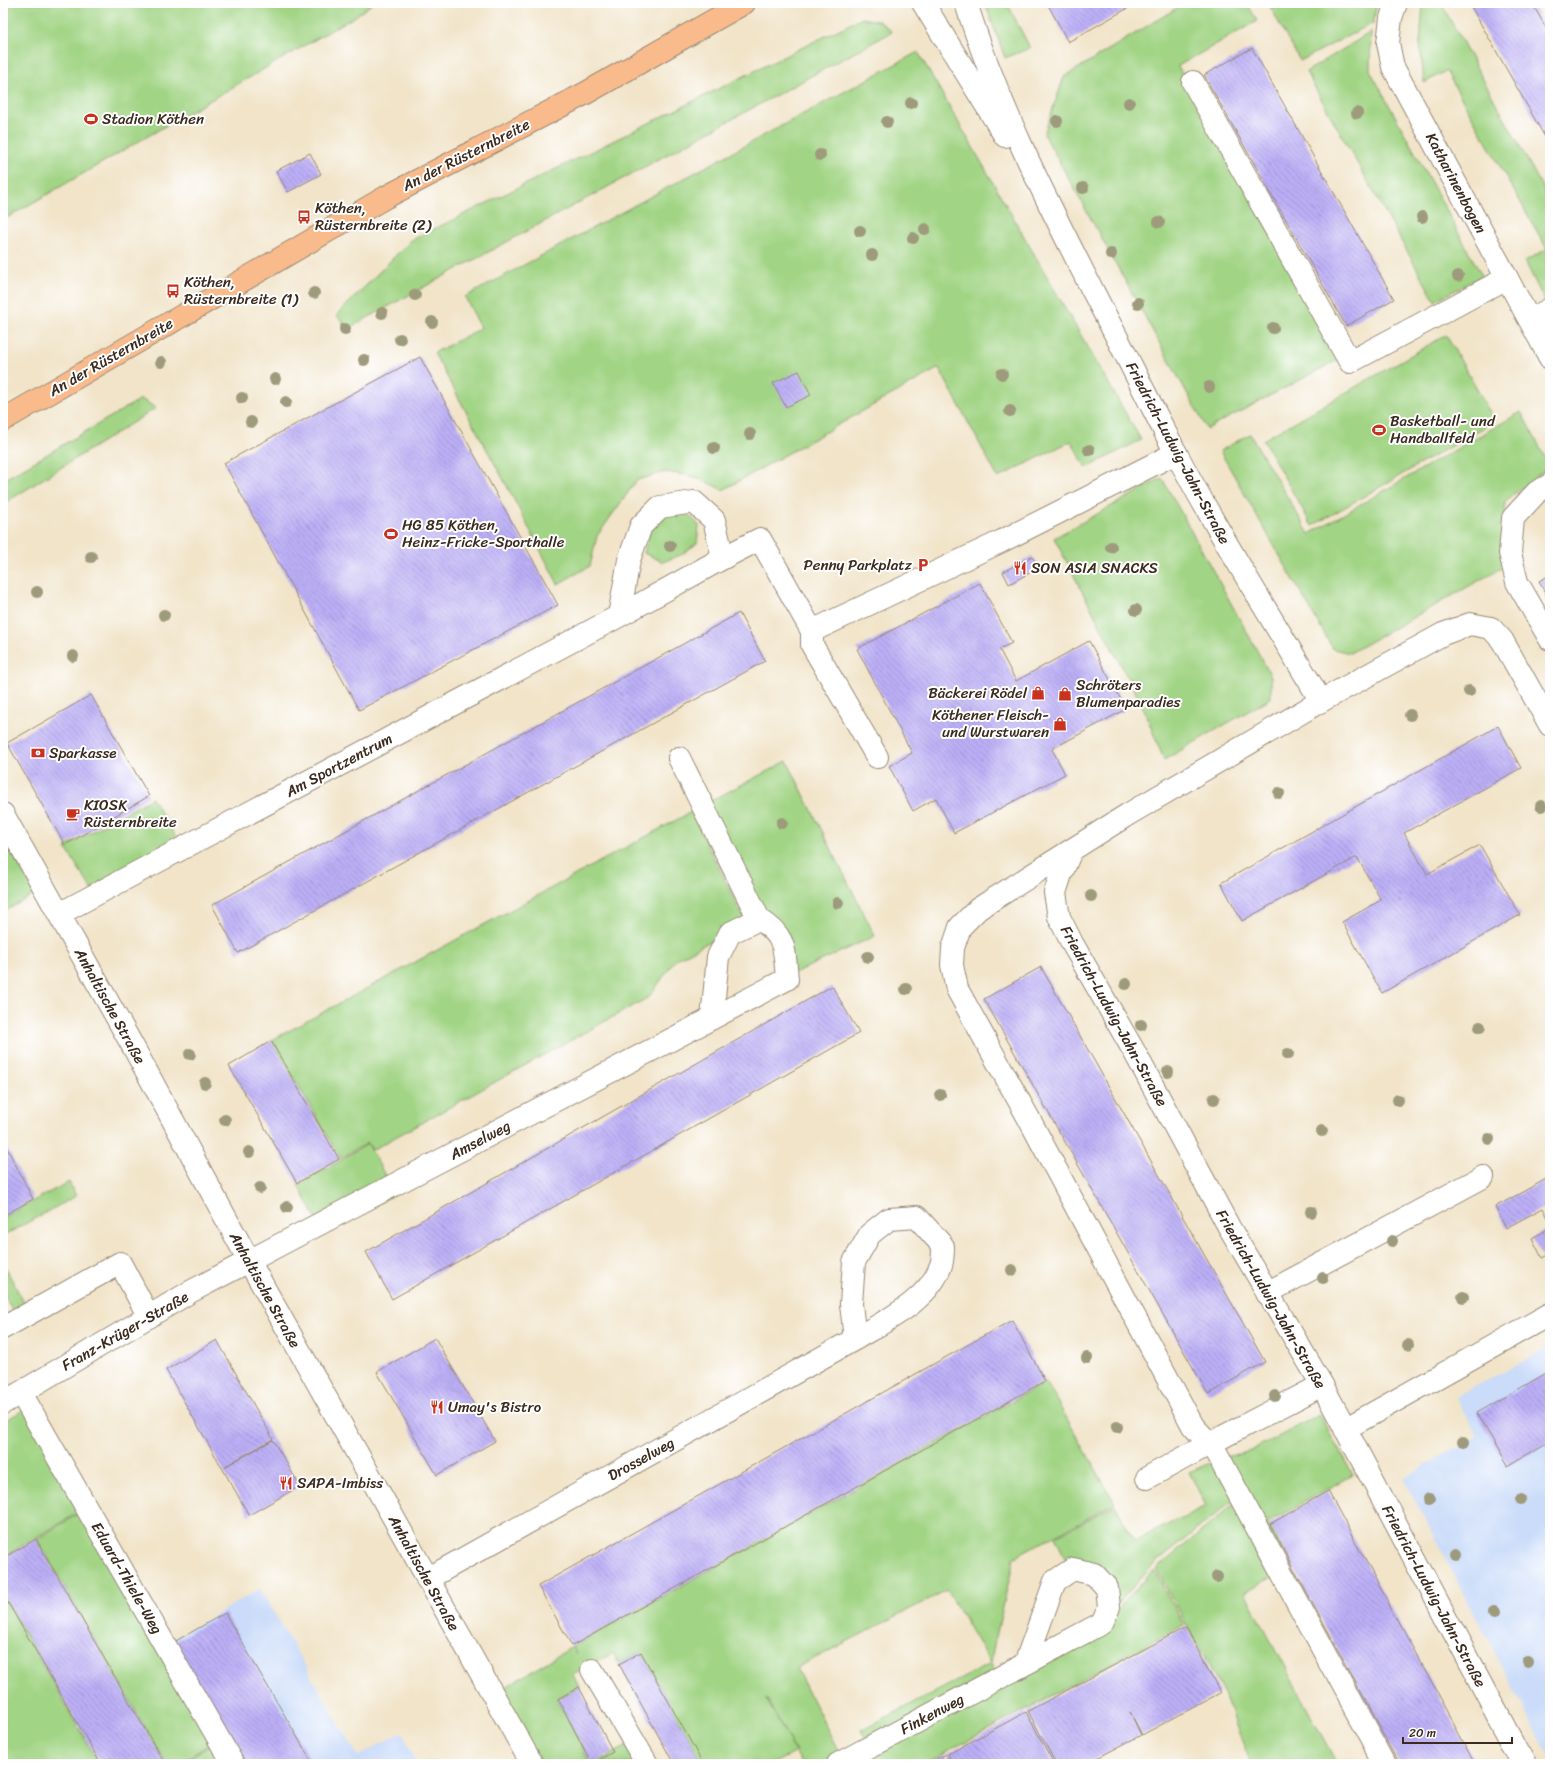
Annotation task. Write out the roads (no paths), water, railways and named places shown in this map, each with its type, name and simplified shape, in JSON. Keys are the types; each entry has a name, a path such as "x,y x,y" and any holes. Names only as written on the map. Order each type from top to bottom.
{"main road":[{"name":"An der Rüsternbreite","path":"3,420 386,197 586,93 744,3"}],"street":[{"name":"Friedrich-Ludwig-Jahn-Straße","path":"923,3 1045,200"},
{"name":"Friedrich-Ludwig-Jahn-Straße","path":"966,3 977,38 997,91 1045,200 1176,453 1234,557 1321,701"},
{"name":"Katharinenbogen","path":"1396,3 1391,18 1388,43 1393,67 1550,358"},
{"path":"1193,82 1350,362 1507,278"},
{"path":"1530,320 1550,309"},
{"path":"877,757 812,645 812,632 1002,541 1176,453"},
{"path":"1550,485 1537,492 1513,518 1510,553 1517,582 1550,639"},
{"path":"619,616 629,560 641,526 660,507 694,502 714,520 723,558"},
{"name":"Am Sportzentrum","path":"59,914 619,616 760,539 812,632"},
{"path":"1385,1764 1211,1443 1206,1440 1193,1426 1175,1395 1028,1117 957,989 952,965 953,948 960,927 978,909 1127,815 1321,701 1443,634 1470,624 1491,628 1502,640 1550,725"},
{"path":"679,758 759,920 730,933 718,957 712,1018"},
{"name":"Anhaltische Straße","path":"3,814 249,1261 532,1764"},
{"name":"Friedrich-Ludwig-Jahn-Straße","path":"1071,851 1055,893 1060,918 1072,944 1135,1053 1229,1227 1322,1385 1524,1764"},
{"name":"Amselweg","path":"249,1261 787,979 783,944 772,928 759,920"},
{"path":"1267,1292 1484,1177"},
{"name":"Drosselweg","path":"427,1579 856,1339 904,1309 930,1285 942,1265 943,1246 917,1216 889,1219 870,1234 854,1262 851,1304 856,1339"},
{"name":"Franz-Krüger-Straße","path":"12,1398 149,1317 249,1261"},
{"path":"3,1328 120,1263 149,1317"},
{"path":"1345,1429 1550,1314"},
{"path":"1148,1478 1322,1385"},
{"name":"Eduard-Thiele-Weg","path":"12,1398 233,1764"},
{"name":"Finkenweg","path":"838,1764 1025,1664"},
{"path":"592,1670 647,1764"}],"place":[{"name":"Stadion Köthen","path":"91,119"},
{"name":"Köthen, Rüsternbreite (2)","path":"304,217"},
{"name":"Köthen, Rüsternbreite (1)","path":"173,291"},
{"name":"Basketball- und Handballfeld","path":"1379,430"},
{"name":"HG 85 Köthen, Heinz-Fricke-Sporthalle","path":"391,534"},
{"name":"Penny Parkplatz","path":"923,565"},
{"name":"SON ASIA SNACKS","path":"1020,568"},
{"name":"Bäckerei Rödel","path":"1038,693"},
{"name":"Schröters Blumenparadies","path":"1065,694"},
{"name":"Köthener Fleisch- und Wurstwaren","path":"1060,724"},
{"name":"Sparkasse","path":"38,753"},
{"name":"KIOSK Rüsternbreite","path":"73,814"},
{"name":"Umay's Bistro","path":"437,1407"},
{"name":"SAPA-Imbiss","path":"286,1483"}]}
